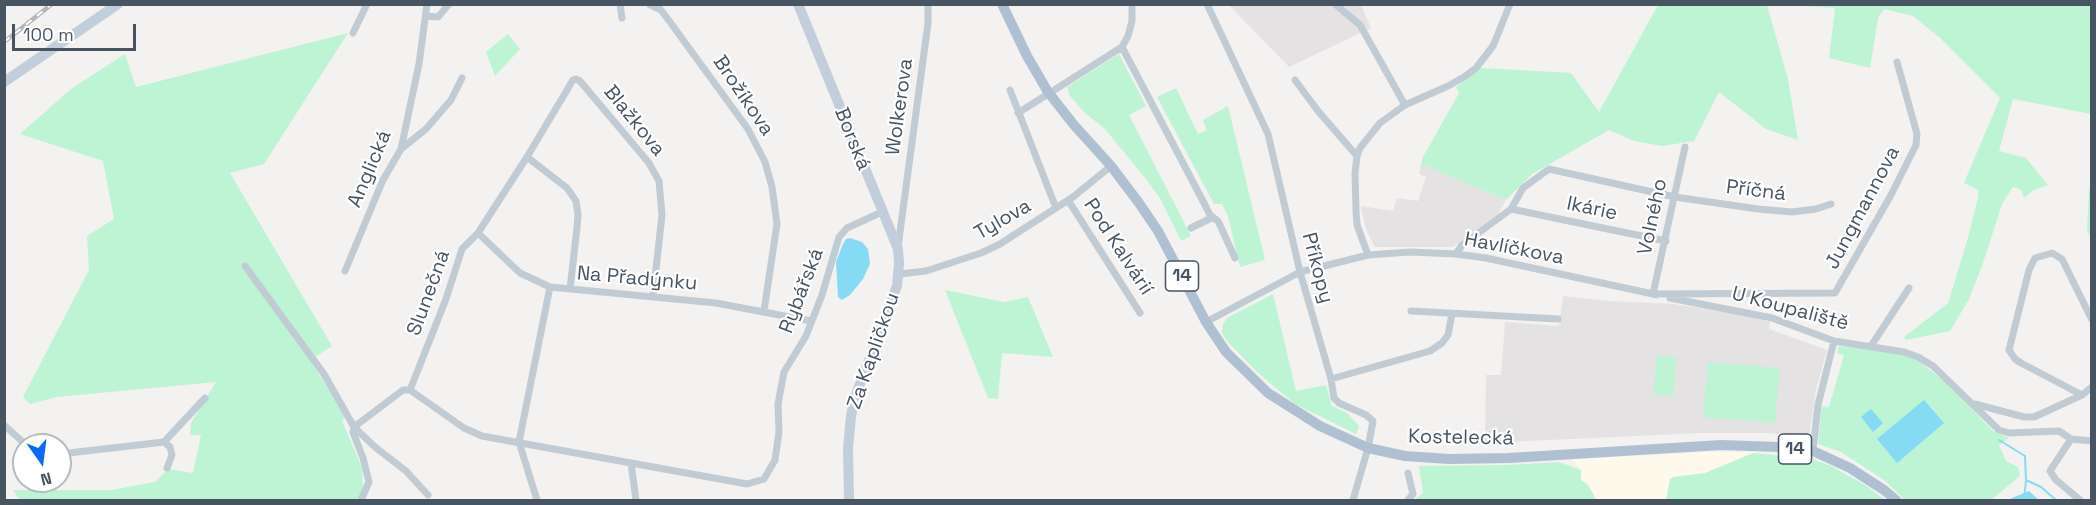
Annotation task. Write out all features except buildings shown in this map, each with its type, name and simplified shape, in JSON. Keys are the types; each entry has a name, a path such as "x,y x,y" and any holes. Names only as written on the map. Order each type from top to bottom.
{"main road":[{"name":"14","path":"1002,4 1027,56 1048,92 1111,166"},
{"name":"Kostelecká","path":"1111,166 1140,203 1158,231 1206,322 1235,363 1268,393 1320,426 1368,448 1405,456 1449,459 1509,458 1721,445 1779,447 1813,452 1850,468 1884,490 1896,501"}],"street":[{"path":"4,82 118,4"},
{"path":"353,33 367,4"},
{"name":"Anglická","path":"345,271 383,180 400,149 419,64 427,4"},
{"path":"426,16 438,17 449,4"},
{"path":"620,4 622,18"},
{"name":"Brožíkova","path":"649,4 661,10 757,143 772,187 777,224 764,311"},
{"name":"Borská","path":"798,4 898,249 899,274"},
{"name":"Wolkerova","path":"898,249 928,23 928,4"},
{"path":"1018,112 1122,47 1132,21 1132,4"},
{"name":"Příkopy","path":"1207,4 1268,134 1300,272 1331,379 1334,398 1373,421 1368,448"},
{"path":"1335,4 1360,25 1405,105"},
{"path":"1368,255 1357,225 1357,156 1368,136 1380,123 1405,105 1448,86 1476,68 1493,46 1510,4"},
{"path":"1122,47 1213,217 1218,221 1235,258"},
{"name":"Jungmannova","path":"1829,294 1838,289 1892,195 1916,145 1917,134 1897,62"},
{"path":"400,149 426,129 451,100 462,78"},
{"name":"Slunečná","path":"410,390 446,299 462,249 478,233 576,79"},
{"name":"Blažkova","path":"576,79 649,164 658,181 662,214 653,296"},
{"path":"1295,80 1317,111 1357,156"},
{"path":"1010,90 1056,208"},
{"name":"Volného","path":"1653,294 1685,147"},
{"path":"527,157 567,188 576,201 578,228 570,289"},
{"name":"Tylova","path":"899,274 926,271 981,253 1026,229 1111,166"},
{"name":"Příčná","path":"1511,209 1523,188 1549,169 1675,197 1792,212 1816,209 1831,204"},
{"name":"Pod Kalvárií","path":"1068,200 1140,313"},
{"path":"1456,254 1462,245 1511,209"},
{"name":"Ikárie","path":"1511,209 1666,241"},
{"name":"Rybářská","path":"410,390 470,431 482,436 747,484 764,479 775,460 779,432 778,404 784,372 806,336 842,232 882,212"},
{"path":"1191,228 1213,217"},
{"name":"Na Přadýnku","path":"478,233 520,273 550,287 716,303 811,321"},
{"name":"Havlíčkova","path":"1206,322 1300,272 1368,255 1410,252 1456,254 1653,294 1829,294"},
{"path":"2082,395 2021,363 2010,353 2009,346 2015,320 2029,270 2035,258 2052,253 2062,259 2091,320"},
{"path":"245,266 324,374 354,427 406,471 428,495"},
{"name":"Za Kapličkou","path":"849,501 848,448 855,397 897,286 899,274"},
{"path":"537,501 519,442 550,287"},
{"path":"1871,346 1909,288"},
{"name":"U Koupaliště","path":"1653,294 1772,318 1834,341 1890,348 1918,357 1933,366 1999,430 2009,433 2060,431 2071,439 2091,441"},
{"path":"1411,311 1558,320"},
{"path":"1331,379 1430,351 1442,343 1448,335 1452,314"},
{"path":"1813,452 1818,405 1834,341"},
{"path":"1972,404 2024,417 2034,417 2043,415 2082,395 2091,387"},
{"path":"361,501 369,482 353,432 354,427 403,390 410,390"},
{"path":"72,453 164,442 205,398"},
{"path":"2071,439 2050,471 2056,480 2080,501"},
{"path":"164,442 170,447 172,455 167,468"},
{"path":"1353,501 1368,448"},
{"path":"631,463 636,501"},
{"path":"1408,473 1413,494 1408,501"}],"shaded area":[{"path":"1229,5 1361,5 1371,28 1289,67"},
{"path":"1421,164 1506,200 1498,214 1453,247 1376,247 1365,226 1361,206 1393,211 1397,198 1418,201 1426,177 1419,174"},
{"path":"1563,296 1674,304 1738,314 1770,322 1769,329 1827,350 1816,390 1809,438 1769,433 1701,433 1485,443 1486,375 1501,375 1505,322 1559,326"},
{"path":"1757,452 1705,473 1673,477 1670,479 1666,500 1596,499 1588,485 1581,480 1581,470 1572,459"}],"green space":[{"path":"1658,5 1767,5 1788,79 1798,140 1766,129 1719,92 1694,141 1662,146 1634,141 1609,130 1532,174 1506,200 1421,164 1459,93 1456,87 1481,68 1571,73 1599,112"},
{"path":"1788,5 2091,5 2091,114 2013,99 1999,151 2026,158 2048,185 2034,190 2024,198 2021,190 2013,187 2002,204 1969,299 1950,331 1906,340 1904,337 1948,303 1978,198 1978,190 1964,183 2000,98 1939,37 1913,16 1884,9 1878,18 1870,68 1829,58 1835,8"},
{"path":"348,33 264,164 230,173 332,346 310,360 342,410 344,418 342,421 362,468 363,490 357,500 20,500 15,493 111,490 155,482 168,469 193,473 201,435 190,435 191,423 216,382 57,397 30,404 23,397 89,270 87,236 114,219 103,161 20,134 71,89 125,54 136,87"},
{"path":"508,34 520,49 495,76 486,52"},
{"path":"1119,54 1146,106 1129,115 1191,236 1181,241 1160,198 1104,128 1085,113 1070,96 1067,87"},
{"path":"1176,88 1198,134 1207,130 1203,120 1228,106 1265,260 1240,267 1228,216 1222,204 1214,204 1157,97"},
{"path":"2091,184 2091,239 2087,230"},
{"path":"945,290 1004,302 1028,297 1053,357 1002,353 998,399 988,398"},
{"path":"1273,294 1296,391 1326,385 1332,406 1347,413 1359,426 1356,434 1295,404 1258,373 1222,333 1223,324 1227,318"},
{"path":"1839,346 1898,353 1917,360 1947,383 1993,431 2009,438 1999,445 2006,461 2018,467 2020,476 1991,500 1905,500 1884,480 1841,452 1818,444 1822,406 1829,407 1844,355 1837,353"},
{"path":"1657,356 1676,357 1673,396 1653,394"},
{"path":"1708,362 1780,368 1775,423 1703,417"},
{"path":"1753,453 1811,459 1829,465 1865,485 1885,500 1666,500 1670,479 1673,477 1705,473"},
{"path":"1559,462 1581,470 1581,480 1588,485 1596,499 1614,500 1414,500 1423,493 1419,466"}],"water":[{"path":"846,239 862,242 868,249 870,264 863,279 850,295 842,300 838,297 836,262 843,244"},
{"path":"1924,400 1944,423 1897,463 1877,439"},
{"path":"1871,409 1883,423 1873,432 1861,417"},
{"path":"2029,491 2039,500 2009,500 2012,498"}],"waterway":[{"path":"1999,440 2025,456 2024,500"},
{"path":"2026,480 2041,487 2056,500"}],"railway":[{"path":"4,42 52,4"}]}
